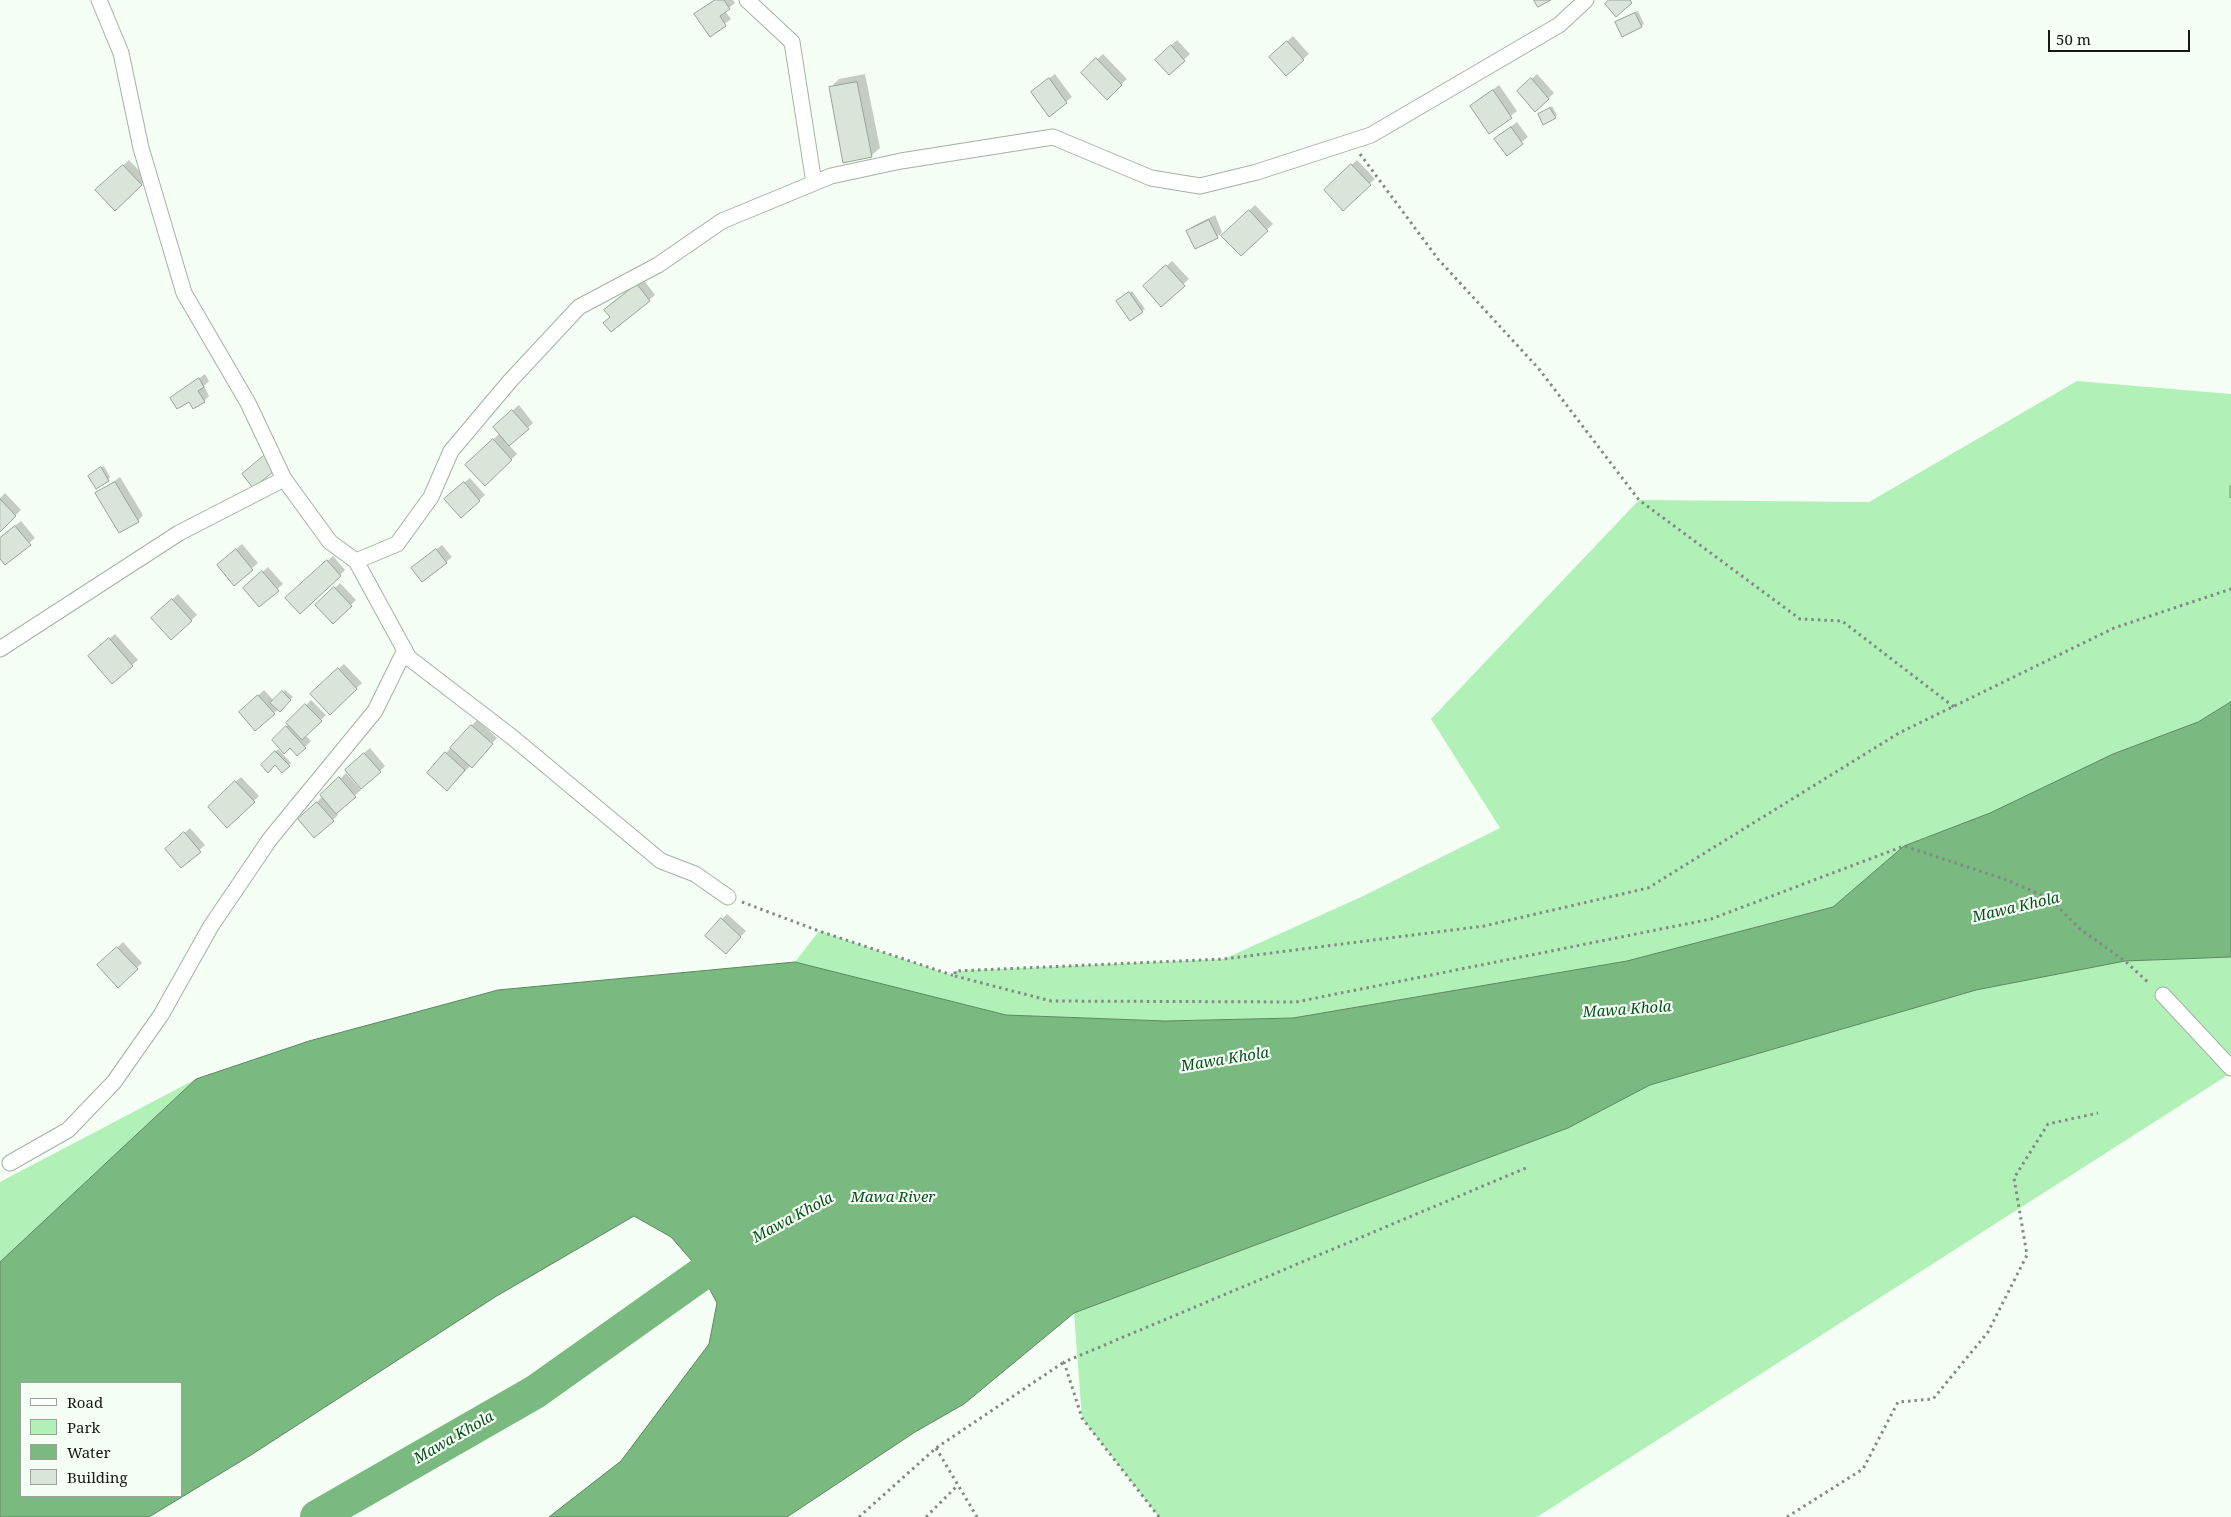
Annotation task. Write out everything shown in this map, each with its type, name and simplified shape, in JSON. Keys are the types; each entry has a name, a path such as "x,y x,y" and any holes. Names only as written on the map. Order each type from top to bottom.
{"street":[{"path":"99,0 122,53 142,148 184,293 248,403 284,479 330,542 356,561 409,658 512,737 661,861 694,874 728,897"},
{"path":"747,0 792,42 814,183"},
{"path":"356,561 398,544 431,497 451,451 510,381 579,307 658,265 722,221 831,176 901,161 1053,137 1151,178 1200,186 1257,172 1371,135 1558,25 1586,0"},
{"path":"0,649 180,533 284,479"},
{"path":"10,1163 68,1130 114,1082 161,1016 211,926 270,839 375,711 405,650"},
{"path":"2163,995 2231,1068"}],"path":[{"path":"1350,142 1438,259 1538,369 1639,500 1800,618 1842,621 1954,707"},
{"path":"955,976 955,971 1224,959 1484,926 1648,888 1900,733 2114,628 2231,589"},
{"path":"728,897 819,931 955,976 1051,1001 1296,1002 1711,919 1904,846 2004,879 2049,898 2080,929 2125,961 2163,995"},
{"path":"1787,1517 1863,1469 1898,1402 1933,1400 1988,1332 2027,1255 2014,1178 2048,1124 2098,1113"},
{"path":"859,1517 936,1448 1064,1362 1526,1168"},
{"path":"1064,1362 1082,1418 1159,1517"},
{"path":"936,1448 977,1517"},
{"path":"926,1517 958,1485"}],"green space":[{"path":"2077,381 2231,394 2231,702 2198,722 2113,754 1990,813 1904,846 1833,907 1627,961 1293,1018 1165,1021 1006,1015 795,962 819,931 954,976 955,971 1224,959 1361,897 1500,828 1431,719 1639,500 1869,502"},
{"path":"2231,957 2231,1073 1537,1517 1159,1517 1082,1418 1074,1313 1568,1128 1650,1085 1976,990 2125,961"},
{"path":"196,1079 0,1262 0,1182"}],"water":[{"name":"Mawa River","path":"2231,702 2231,957 2125,961 1976,990 1650,1085 1568,1128 1074,1313 964,1404 915,1432 787,1517 549,1517 621,1461 709,1344 717,1303 699,1269 671,1237 634,1216 495,1297 251,1455 182,1497 182,1382 20,1382 20,1497 182,1497 149,1517 0,1517 0,1262 196,1079 309,1041 498,990 795,962 1006,1015 1165,1021 1293,1018 1627,961 1833,907 1904,846 1990,813 2113,754 2198,722"}],"building":[{"path":"715,0 724,0 730,9 720,16 726,26 710,37 694,14"},
{"path":"1534,0 1551,0 1538,7"},
{"path":"1609,0 1630,0 1632,3 1616,17 1605,4"},
{"path":"1635,13 1642,27 1622,37 1615,22"},
{"path":"1287,41 1304,60 1286,76 1269,57"},
{"path":"1171,45 1185,61 1169,75 1155,60"},
{"path":"1096,58 1122,85 1107,100 1081,73"},
{"path":"1049,78 1067,103 1049,117 1031,92"},
{"path":"1531,78 1549,99 1535,112 1517,91"},
{"path":"857,82 872,157 843,163 829,87"},
{"path":"1493,90 1512,118 1489,134 1470,106"},
{"path":"1550,108 1556,118 1543,125 1538,114"},
{"path":"1511,127 1523,144 1507,156 1494,139"},
{"path":"1351,164 1371,185 1343,211 1324,190"},
{"path":"123,165 142,185 115,211 95,190"},
{"path":"1249,210 1268,231 1241,256 1221,236"},
{"path":"1209,220 1218,238 1195,249 1186,231"},
{"path":"1166,265 1185,286 1161,307 1143,286"},
{"path":"637,284 650,301 611,332 603,323 610,317 604,310"},
{"path":"1129,292 1143,312 1130,321 1116,301"},
{"path":"199,378 204,387 198,391 205,402 193,409 189,402 177,409 170,398"},
{"path":"512,410 529,429 509,446 493,427"},
{"path":"493,439 512,460 485,486 465,465"},
{"path":"266,454 278,468 253,488 242,474"},
{"path":"101,467 109,481 96,489 88,476"},
{"path":"115,482 139,522 119,533 95,493"},
{"path":"464,482 480,501 461,518 444,499"},
{"path":"0,499 16,516 0,532"},
{"path":"15,526 31,545 5,565 0,559 0,538"},
{"path":"236,549 253,570 234,586 217,565"},
{"path":"436,549 447,563 422,582 411,568"},
{"path":"327,560 341,576 300,614 285,598"},
{"path":"262,571 279,591 259,607 243,588"},
{"path":"334,587 352,606 333,624 315,605"},
{"path":"172,599 192,621 171,640 151,618"},
{"path":"109,638 133,666 112,684 88,656"},
{"path":"338,668 357,689 330,715 310,694"},
{"path":"282,691 291,700 280,712 270,703"},
{"path":"258,695 275,714 255,731 239,712"},
{"path":"305,704 322,721 302,740 286,723"},
{"path":"471,725 493,744 472,768 450,748"},
{"path":"286,726 306,748 297,756 290,748 284,754 272,740"},
{"path":"275,751 290,766 282,773 275,765 268,773 261,765"},
{"path":"445,752 465,770 447,791 427,773"},
{"path":"364,753 381,772 361,789 345,770"},
{"path":"339,777 356,797 336,814 320,795"},
{"path":"235,781 255,802 227,828 208,807"},
{"path":"317,802 334,821 314,838 298,819"},
{"path":"184,832 201,852 181,868 165,849"},
{"path":"721,918 741,937 726,954 705,936"},
{"path":"117,947 138,969 118,988 97,965"}],"waterway":[{"name":"Mawa Khola","path":"317,1517 535,1392 738,1248"}]}
